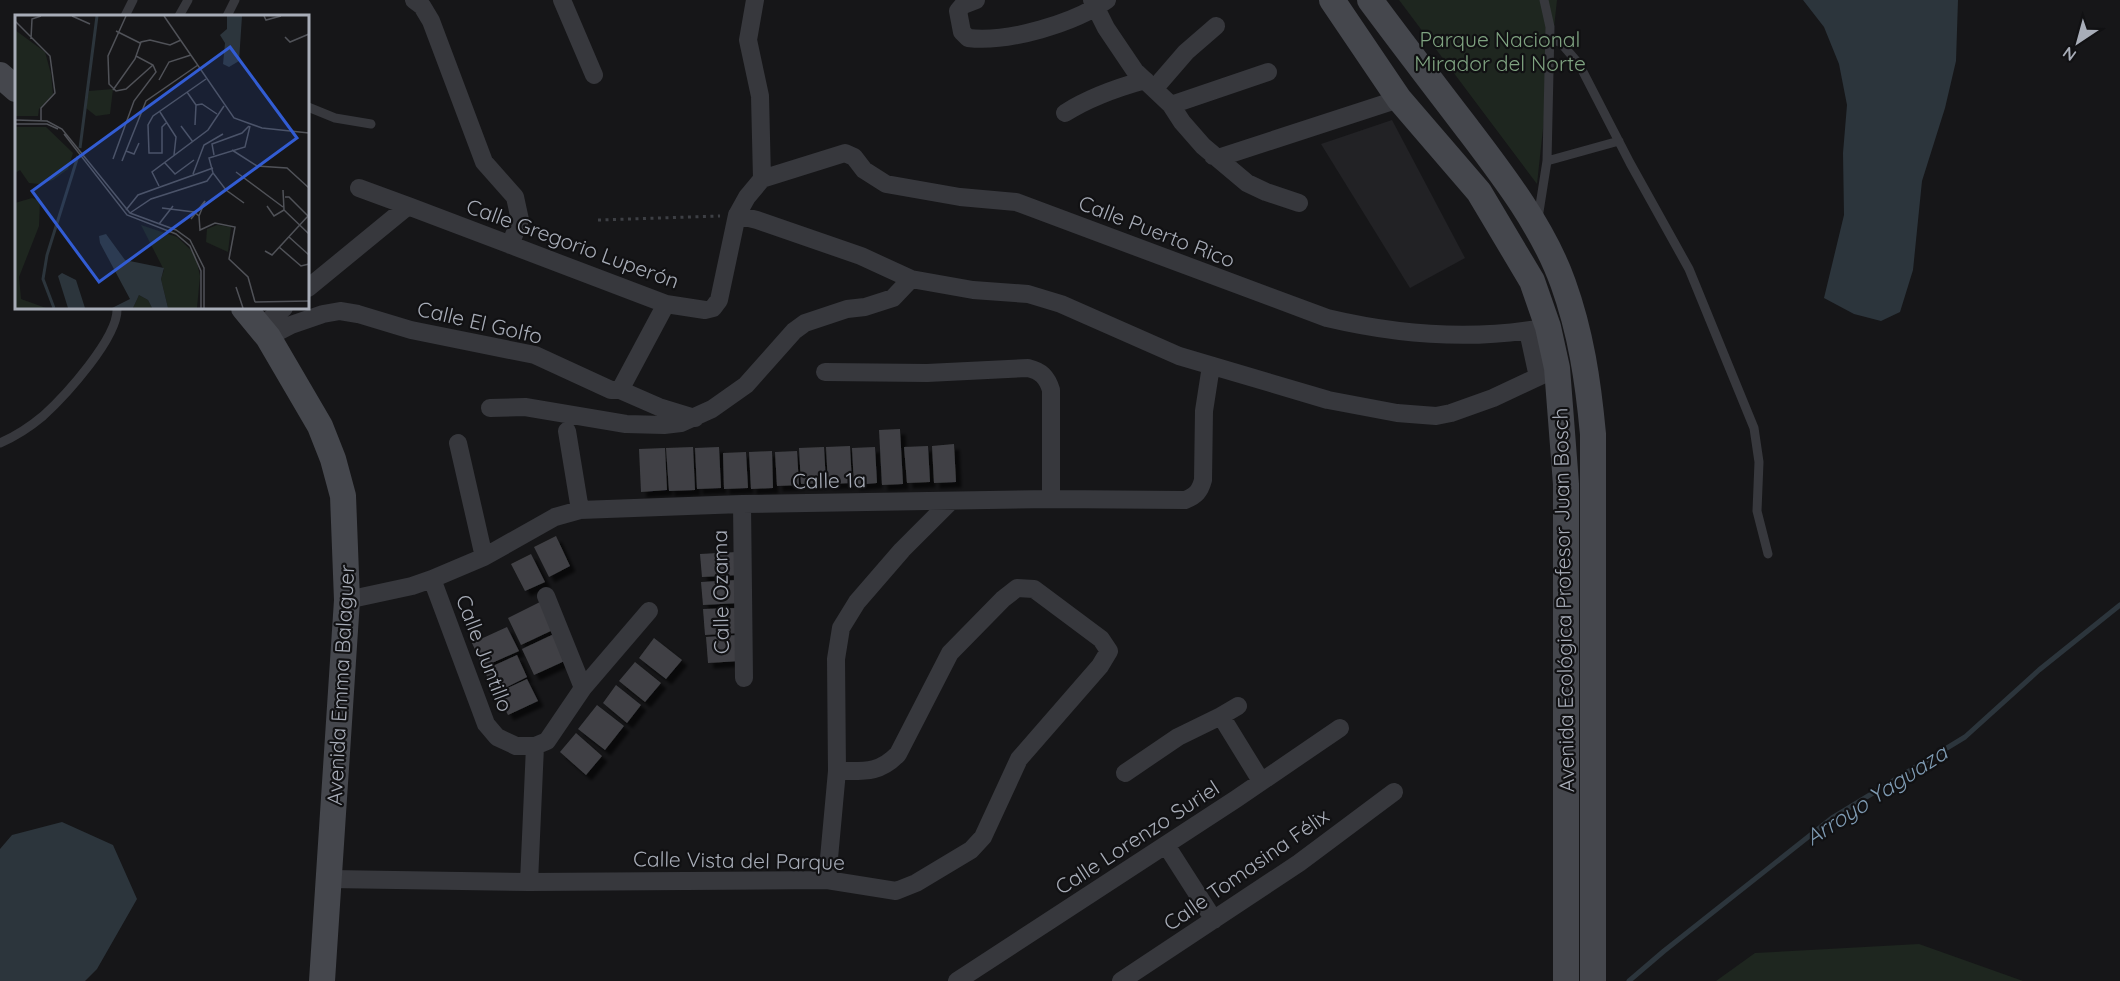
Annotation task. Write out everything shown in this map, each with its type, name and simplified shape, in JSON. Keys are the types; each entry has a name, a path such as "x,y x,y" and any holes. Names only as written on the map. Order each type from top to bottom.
{"street":[{"path":"414,0 422,6 431,21 484,162 515,197 520,220 510,245"},
{"path":"562,0 594,75"},
{"path":"755,0 748,40 760,96 762,179"},
{"path":"976,0 956,5 962,32 968,38 974,39 1019,35 1055,25 1098,3 1135,71 1171,105 1182,122 1214,156 1247,183 1299,203"},
{"name":"Avenida Ecológica Profesor Juan Bosch","path":"1332,0 1399,99 1479,192 1526,239 1562,281 1578,331 1588,378 1593,434 1593,981"},
{"name":"Avenida Ecológica Profesor Juan Bosch","path":"1370,0 1506,181 1526,239 1538,329 1566,484 1566,981"},
{"path":"1065,113 1108,91 1149,84 1216,26"},
{"path":"1171,105 1268,72"},
{"path":"0,75 15,88"},
{"path":"1214,156 1221,157 1399,99"},
{"name":"Calle Puerto Rico","path":"762,179 844,153 854,156 864,170 886,184 960,197 1016,202 1327,318 1369,328 1474,336 1538,329"},
{"name":"Calle Gregorio Luperón","path":"359,188 666,304 705,310 713,308 719,300 737,215 747,197 762,179"},
{"path":"309,287 408,206"},
{"path":"737,215 758,220 861,256 911,279 933,284 1037,296 1061,304 1179,356 1328,400 1417,416 1436,416 1469,408 1547,373"},
{"path":"490,408 525,406 626,424 681,423 712,409 746,385 794,331 805,323 847,309 865,307 893,298 911,279"},
{"path":"620,390 666,304"},
{"name":"Avenida Emma Balaguer","path":"245,309 264,332 320,426 333,459 343,496 347,600 322,981"},
{"path":"264,332 283,309"},
{"name":"Calle El Golfo","path":"264,332 323,314 340,311 358,314 411,330 535,355 611,390 620,390 659,407 695,418"},
{"name":"Calle 1a","path":"347,600 412,586 432,579 484,557 555,518 580,510 741,504 1051,499 1185,500 1197,494 1201,489 1204,469 1204,411 1211,366"},
{"path":"825,372 927,373 1028,368 1035,370 1043,375 1051,390 1051,499"},
{"path":"567,431 580,510"},
{"path":"458,442 484,557"},
{"path":"827,880 837,771 836,658 841,628 857,602 902,550 951,501"},
{"name":"Calle Ozama","path":"741,504 744,678"},
{"name":"Calle Juntillo","path":"432,579 486,724 497,737 516,746 536,746"},
{"name":"Calle Vista del Parque","path":"330,879 529,882 827,880 896,891 916,883 972,850 983,837 1019,759 1100,666 1109,651 1101,639 1034,589 1017,588 1003,599 950,653 898,754 888,764 872,771 837,771"},
{"path":"546,596 583,687"},
{"path":"529,882 536,746 547,741 583,687 649,611"},
{"path":"1125,773 1178,737 1238,706"},
{"path":"1221,716 1261,781"},
{"name":"Calle Lorenzo Suriel","path":"957,981 1340,728"},
{"name":"Calle Tomasina Félix","path":"1121,981 1299,863 1394,792"},
{"path":"1565,838 1593,839"},
{"path":"1166,845 1214,920"}],"lane":[{"path":"126,15 133,0"},
{"path":"180,15 188,0"},
{"path":"228,15 235,0"},
{"path":"1526,239 1547,161 1550,27 1544,0"},
{"path":"1550,38 1561,44 1579,64 1689,269 1754,428 1759,462 1757,511 1768,554"},
{"path":"309,107 335,118 370,124"},
{"path":"1547,161 1619,141"},
{"path":"0,443 42,417 71,386 110,336 117,309"}],"path":[{"path":"598,220 737,215"}],"shaded area":[{"path":"1803,0 1958,0 1956,61 1945,108 1922,181 1913,270 1900,312 1881,321 1854,314 1824,298 1844,215 1843,153 1847,105 1839,64 1824,27"},
{"path":"1392,120 1465,258 1410,288 1321,144"},
{"path":"62,822 113,845 137,899 97,969 85,981 0,981 0,849 12,835"}],"green space":[{"name":"Parque Nacional Mirador del Norte","path":"1399,0 1557,0 1537,184"},
{"path":"1919,944 2023,981 1716,981 1755,953"}],"building":[{"path":"900,429 903,484 882,485 879,430"},
{"path":"954,444 956,482 934,483 932,446"},
{"path":"850,446 852,483 828,484 826,447"},
{"path":"928,446 930,482 907,483 904,447"},
{"path":"693,447 695,490 669,491 666,448"},
{"path":"719,447 721,488 697,489 695,448"},
{"path":"824,447 826,483 801,484 799,448"},
{"path":"875,447 877,483 854,485 852,448"},
{"path":"665,448 667,490 641,492 639,449"},
{"path":"772,451 773,488 751,489 749,452"},
{"path":"797,451 799,485 777,486 775,452"},
{"path":"746,452 748,488 724,489 723,453"},
{"path":"556,536 570,566 549,577 534,547"},
{"path":"737,552 739,575 702,577 700,554"},
{"path":"531,554 545,582 525,591 511,564"},
{"path":"737,580 739,603 703,605 701,582"},
{"path":"542,601 555,629 521,645 508,618"},
{"path":"738,608 739,633 705,635 703,609"},
{"path":"507,627 519,651 483,667 472,643"},
{"path":"556,633 569,659 534,675 522,649"},
{"path":"739,635 740,661 708,663 706,637"},
{"path":"654,638 682,660 666,679 639,658"},
{"path":"517,655 527,677 495,693 484,670"},
{"path":"635,662 661,683 645,702 619,681"},
{"path":"527,679 538,701 508,715 497,693"},
{"path":"616,685 641,705 627,723 603,703"},
{"path":"597,705 624,726 605,750 578,729"},
{"path":"576,733 602,756 586,775 560,752"}],"waterway":[{"name":"Arroyo Yaguaza","path":"1629,981 1832,818 1965,737 2039,670 2120,605"}]}
